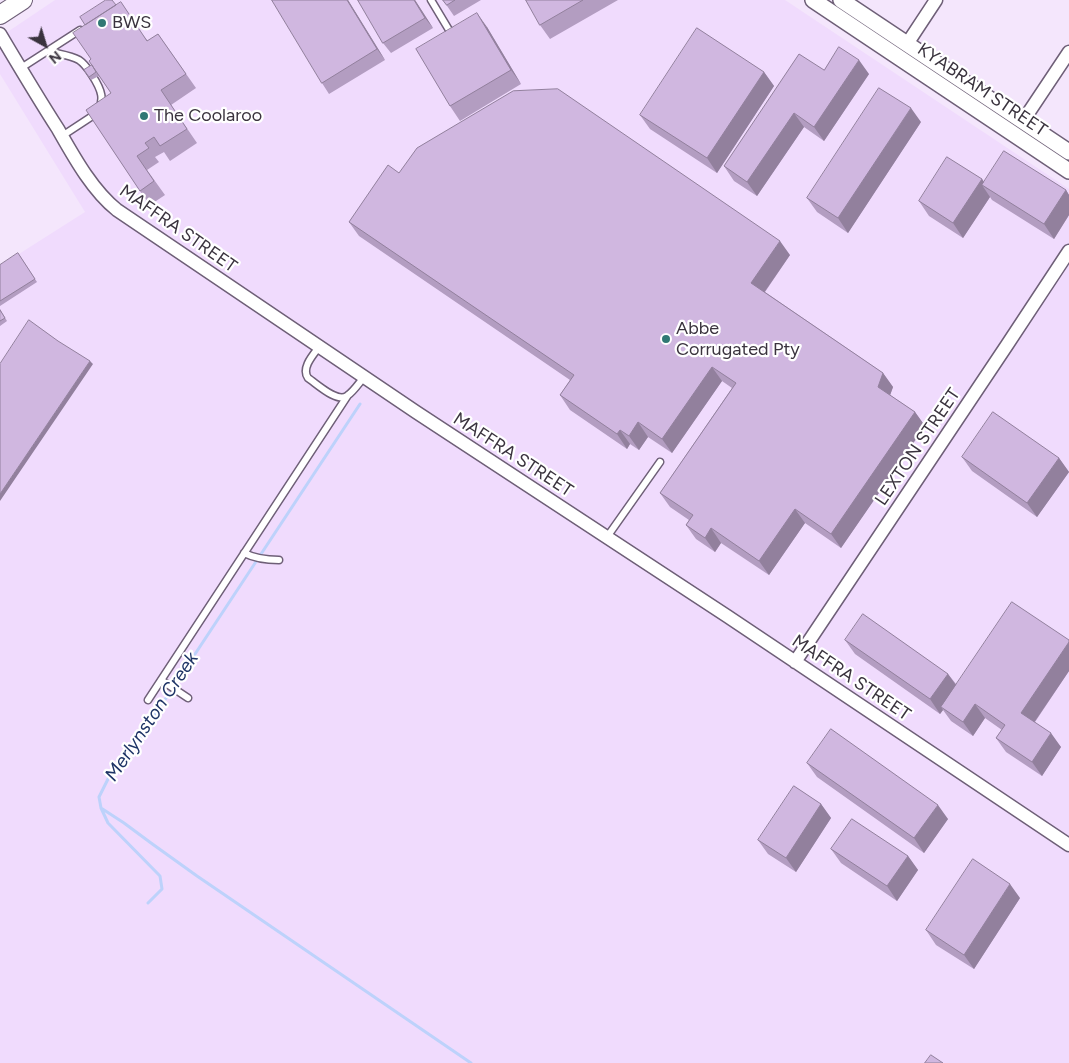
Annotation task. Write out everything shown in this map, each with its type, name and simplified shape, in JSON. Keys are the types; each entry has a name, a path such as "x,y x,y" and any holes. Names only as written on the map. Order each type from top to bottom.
{"main road":[{"path":"0,15 23,0"}],"street":[{"name":"KYABRAM STREET","path":"813,0 1023,121 1069,152"},
{"name":"KYABRAM STREET","path":"840,0 902,50 1069,171"},
{"path":"902,50 936,0"},
{"name":"MAFFRA STREET","path":"0,34 95,188 109,204 319,347 1069,845"},
{"path":"1023,121 1069,52"},
{"name":"LEXTON STREET","path":"795,662 1069,251"}],"lane":[{"path":"431,0 453,37"},
{"path":"21,68 90,24"},
{"path":"48,51 81,61 98,83 101,90 102,99 100,106 94,114 62,136"},
{"path":"319,347 305,370 305,375 334,396 341,398 348,396"},
{"path":"148,700 348,396 364,377"},
{"path":"607,537 660,462"},
{"path":"244,553 251,556 279,560"},
{"path":"161,680 188,698"}],"shaded area":[{"path":"55,0 785,0 1069,189 1069,1063 0,1063 0,266 85,212 0,74 0,37"}],"building":[{"path":"106,0 112,0 116,5 85,25 80,17"},
{"path":"272,0 347,0 377,49 322,83"},
{"path":"358,0 414,0 425,18 383,43"},
{"path":"443,0 455,0 447,5"},
{"path":"526,0 583,0 540,25"},
{"name":"The Coolaroo","path":"121,2 147,41 158,34 186,74 161,90 187,129 160,146 154,137 145,143 149,148 137,156 154,181 140,191 86,110 111,93 73,33"},
{"path":"477,13 511,70 450,106 416,49"},
{"path":"697,28 764,72 707,158 640,115"},
{"path":"839,47 859,60 814,127 794,113 747,182 724,166 799,54 824,70"},
{"path":"92,65 96,72 89,77 84,70"},
{"path":"879,88 911,108 838,218 807,198"},
{"name":"Abbe Corrugated Pty","path":"558,89 780,241 751,283 883,373 878,387 915,412 831,534 795,509 759,561 711,528 705,538 686,525 693,515 660,493 736,383 712,367 662,439 638,422 629,436 620,430 617,434 560,395 574,375 349,222 388,165 399,173 417,148 513,91"},
{"path":"1004,151 1066,190 1044,224 982,185"},
{"path":"947,157 982,179 953,223 919,201"},
{"path":"18,253 35,279 0,301 0,265"},
{"path":"0,310 5,318 0,321"},
{"path":"29,320 90,361 0,494 0,364"},
{"path":"993,412 1059,458 1027,503 962,457"},
{"path":"1012,602 1069,640 1021,713 1051,733 1032,762 996,738 1005,725 975,704 963,722 941,707"},
{"path":"863,614 948,674 930,699 845,640"},
{"path":"831,729 938,805 914,838 807,763"},
{"path":"794,786 821,804 786,858 758,840"},
{"path":"852,819 908,856 887,886 831,849"},
{"path":"973,859 1010,884 964,955 926,930"},
{"path":"931,1055 943,1063 925,1063"}],"waterway":[{"name":"Merlynston Creek","path":"360,404 137,742 111,773 99,797 101,808 197,876 471,1063"},
{"path":"101,808 108,823 160,876 162,889 148,903"}],"place":[{"name":"BWS","path":"102,23"},
{"name":"The Coolaroo","path":"144,116"},
{"name":"Abbe Corrugated Pty","path":"666,339"}]}
